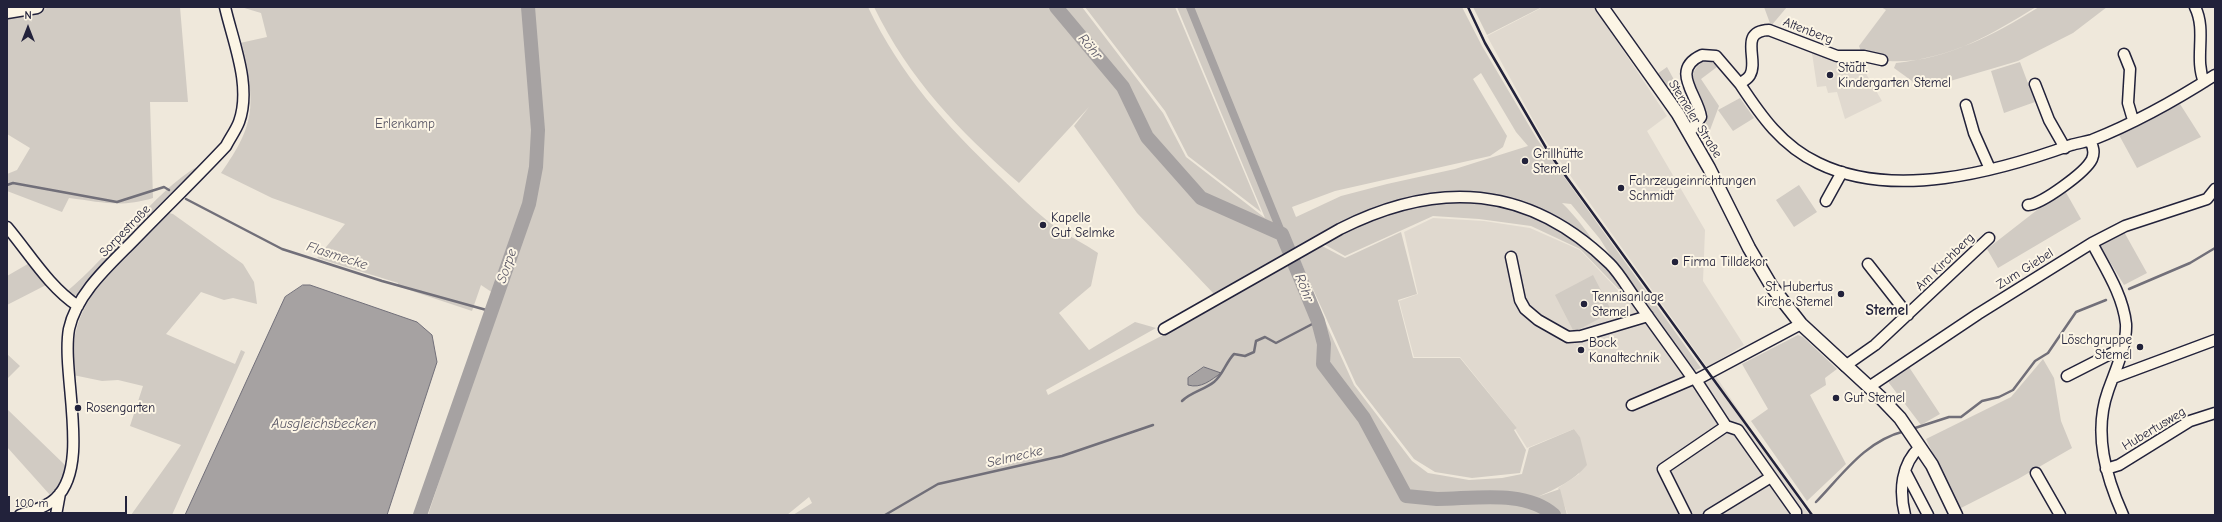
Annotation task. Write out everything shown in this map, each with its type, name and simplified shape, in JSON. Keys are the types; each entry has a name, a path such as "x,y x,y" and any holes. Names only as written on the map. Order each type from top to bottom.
{"main road":[{"path":"7,12 37,7"},
{"name":"Stemeler Straße","path":"1602,7 1689,133 1772,287 1801,324 1900,418 1932,465 1956,515"}],"street":[{"name":"Sorpestraße","path":"56,515 61,492 68,476 73,449 73,415 68,370 68,345 70,329 78,306 101,275 226,146 235,131 242,108 242,83 225,7"},
{"path":"2195,7 2199,14 2201,42 2199,71 2204,82"},
{"name":"Altenberg","path":"1740,84 1750,75 1753,64 1750,48 1751,42 1756,34 1769,30 1837,56 1864,56 1882,60"},
{"path":"2124,54 2130,69 2128,103 2133,120"},
{"path":"1689,133 1701,117 1700,108 1690,91 1686,76 1687,69 1694,60 1702,55 1716,56 1740,84 1763,118 1780,137 1818,163 1842,172 1879,181 1935,179 1990,170 2065,148 2090,140 2133,120 2215,75"},
{"path":"2035,84 2049,120 2065,148"},
{"path":"1966,105 1974,133 1990,170"},
{"path":"2028,205 2041,202 2088,165 2094,152 2090,140"},
{"path":"1826,200 1842,172"},
{"name":"Zum Giebel","path":"1869,387 1978,314 2092,243 2125,226 2208,199 2215,190"},
{"path":"1164,329 1340,229 1386,210 1434,198 1456,196 1507,201 1535,211 1569,231 1610,264 1695,380 1726,426 1738,430 1796,512 1796,515"},
{"path":"7,227 66,297 78,306"},
{"name":"Am Kirchberg","path":"1845,366 1875,344 1908,315 1989,238"},
{"path":"2092,243 2118,295 2126,324 2122,348 2107,393 2102,422 2102,445 2106,469 2111,486 2123,515"},
{"path":"1511,257 1520,300 1525,309 1547,326 1568,337 1581,336 1648,316"},
{"path":"1868,264 1908,315"},
{"path":"1632,405 1695,380 1801,324"},
{"path":"2113,378 2215,340"},
{"path":"2067,376 2122,348"},
{"name":"Hubertusweg","path":"2106,469 2119,465 2190,421 2215,413"},
{"path":"1686,515 1663,469 1726,426"},
{"path":"1905,515 1902,490 1905,471 1914,452 1920,447"},
{"path":"1905,471 1928,515"},
{"path":"2036,473 2060,515"},
{"path":"1709,515 1771,477"},
{"name":"Sorpestraße","path":"20,515 47,504 61,492"}],"shaded area":[{"path":"1543,7 1594,7 1667,116 1647,131 1705,230 1703,281 1744,345 1709,366 1809,515 1568,515 1558,488 1579,474 1580,437 1574,429 1527,448 1515,429 1517,428 1460,357 1414,357 1399,301 1418,294 1404,232 1433,218 1484,221 1530,228 1580,250 1651,325 1686,376 1707,367 1542,136 1487,36"},
{"path":"1813,50 1845,60 1848,66 1861,65 1882,101 1845,119 1837,92 1828,93 1826,86 1817,87 1812,53"}],"green space":[{"path":"50,7 180,7 188,102 150,102 153,198 131,203 111,203 69,198 62,212 7,191 7,174 17,170 30,148 7,134 7,17 20,17"},
{"name":"Erlenkamp","path":"241,7 526,7 535,106 534,155 531,180 526,204 515,238 493,293 481,285 472,311 397,286 398,283 317,258 345,224 272,198 221,173 241,140 247,125 250,111 251,96 249,81 240,43 267,37 261,13"},
{"path":"530,7 868,7 895,55 943,119 980,158 1042,216 1062,231 1098,253 1091,286 1059,313 1089,350 1135,322 1156,328 1046,390 1048,395 1169,332 1296,258 1354,385 1412,461 1428,473 1469,480 1502,478 1522,474 1529,448 1574,429 1580,437 1587,465 1576,476 1564,484 1537,497 1560,489 1567,515 793,515 812,503 809,497 787,515 428,515 531,205 538,169 540,129"},
{"path":"874,7 1082,7 1163,113 1186,157 1265,218 1177,7 1462,7 1482,46 1537,139 1701,368 1694,371 1633,292 1600,239 1571,204 1562,203 1591,238 1631,302 1580,249 1531,226 1479,219 1433,216 1345,256 1322,243 1214,294 1137,213 1074,126 1089,107 1019,183 976,144 937,102 919,81 888,33","holes":["1481,73 1516,132 1528,146 1455,169 1341,196 1296,217 1292,207 1335,191 1490,156 1503,147 1507,136 1473,79"]},
{"path":"1085,7 1175,7 1261,212 1188,156 1165,111"},
{"path":"1473,7 1542,7 1487,35"},
{"path":"1764,7 1787,7 1771,26"},
{"path":"1881,7 2036,7 1984,37 1948,52 1929,58 1909,61 1889,61 1862,54 1859,46 1886,10"},
{"path":"2039,7 2107,7 2073,33 2018,61 1923,89 1894,68 1896,63 1935,56 1970,44 2005,27"},
{"path":"1709,59 1717,67 1701,79 1719,106 1710,130 1705,127 1705,107 1692,78 1694,71 1698,66 1702,62"},
{"path":"2020,62 2035,102 2004,113 1991,71"},
{"path":"1667,67 1689,107 1683,110 1657,74"},
{"path":"1740,98 1754,118 1733,131 1718,110"},
{"path":"2180,104 2201,137 2137,168 2119,135"},
{"path":"201,164 134,231 93,275 80,293 73,297 65,293 83,277 164,192"},
{"path":"1799,185 1817,212 1794,227 1776,200"},
{"path":"2064,189 2081,219 1998,268 1987,249"},
{"path":"169,213 173,214 243,264 254,282 257,304 233,298 224,300 201,292 166,334 235,364 241,350 245,352 172,515 131,515 181,445 130,426 143,386 118,380 102,381 73,375 75,335 80,318 96,290 107,276 151,229"},
{"path":"2123,230 2147,273 2124,285 2099,244"},
{"path":"1401,232 1417,294 1398,300 1413,358 1460,358 1517,428 1514,430 1526,450 1520,473 1472,478 1435,472 1414,459 1356,384 1298,256 1322,246 1345,258"},
{"path":"33,261 50,283 7,305 7,276"},
{"name":"Tennisanlage Stemel","path":"1593,275 1612,312 1574,332 1555,295"},
{"path":"1798,335 1803,337 1837,369 1825,378 1826,385 1810,395 1846,464 1807,501 1751,421 1768,409 1742,364"},
{"path":"7,354 20,366 7,379"},
{"path":"2043,359 2054,378 2061,421 2072,448 2018,479 1959,509 1926,439 2011,397"},
{"path":"1907,364 1940,414 1921,425 1886,379"},
{"path":"7,409 66,466 60,485 50,495 7,447"}],"water":[{"name":"Ausgleichsbecken","path":"303,285 310,285 417,322 432,335 437,362 387,515 185,515 285,297"},
{"path":"1204,367 1221,373 1202,385 1188,385 1188,378"}],"waterway":[{"name":"Sorpe","path":"420,515 529,204 536,167 538,130 528,7"},
{"name":"Röhr","path":"1056,7 1123,87 1147,137 1201,198 1282,234 1318,321 1324,344 1323,364 1364,418 1406,496 1437,499 1482,497 1514,499 1529,502 1542,507 1554,515"},
{"path":"1190,7 1282,234"},
{"name":"Flasmecke","path":"7,185 13,183 117,202 164,187 169,190"},
{"name":"Flasmecke","path":"186,199 282,249 382,281 490,311"},
{"path":"2129,289 2190,263 2215,248"},
{"path":"1912,429 1949,417 1961,417 1982,401 1999,397 2013,390 2035,361 2048,353 2076,312 2106,300"},
{"name":"Selmecke","path":"1182,401 1189,395 1214,382 1220,376 1234,354 1245,356 1254,352 1256,341 1265,337 1276,343 1318,321"},
{"name":"Selmecke","path":"885,515 938,484 1062,456 1153,425"},
{"path":"1816,502 1845,470 1866,450 1878,442 1905,431"}],"railway":[{"path":"1468,7 1485,43 1549,153 1812,515"}],"place":[{"name":"Städt. Kindergarten Stemel","path":"1830,75"},
{"name":"Grillhütte Stemel","path":"1525,161"},
{"name":"Fahrzeugeinrichtungen Schmidt","path":"1621,188"},
{"name":"Kapelle Gut Selmke","path":"1043,225"},
{"name":"Firma Tilldekor","path":"1675,262"},
{"name":"St. Hubertus Kirche Stemel","path":"1841,294"},
{"name":"Tennisanlage Stemel","path":"1584,304"},
{"name":"Löschgruppe Stemel","path":"2140,347"},
{"name":"Bock Kanaltechnik","path":"1581,350"},
{"name":"Gut Stemel","path":"1836,398"},
{"name":"Rosengarten","path":"78,408"}],"district":[{"name":"Stemel","path":"1887,311"}]}
